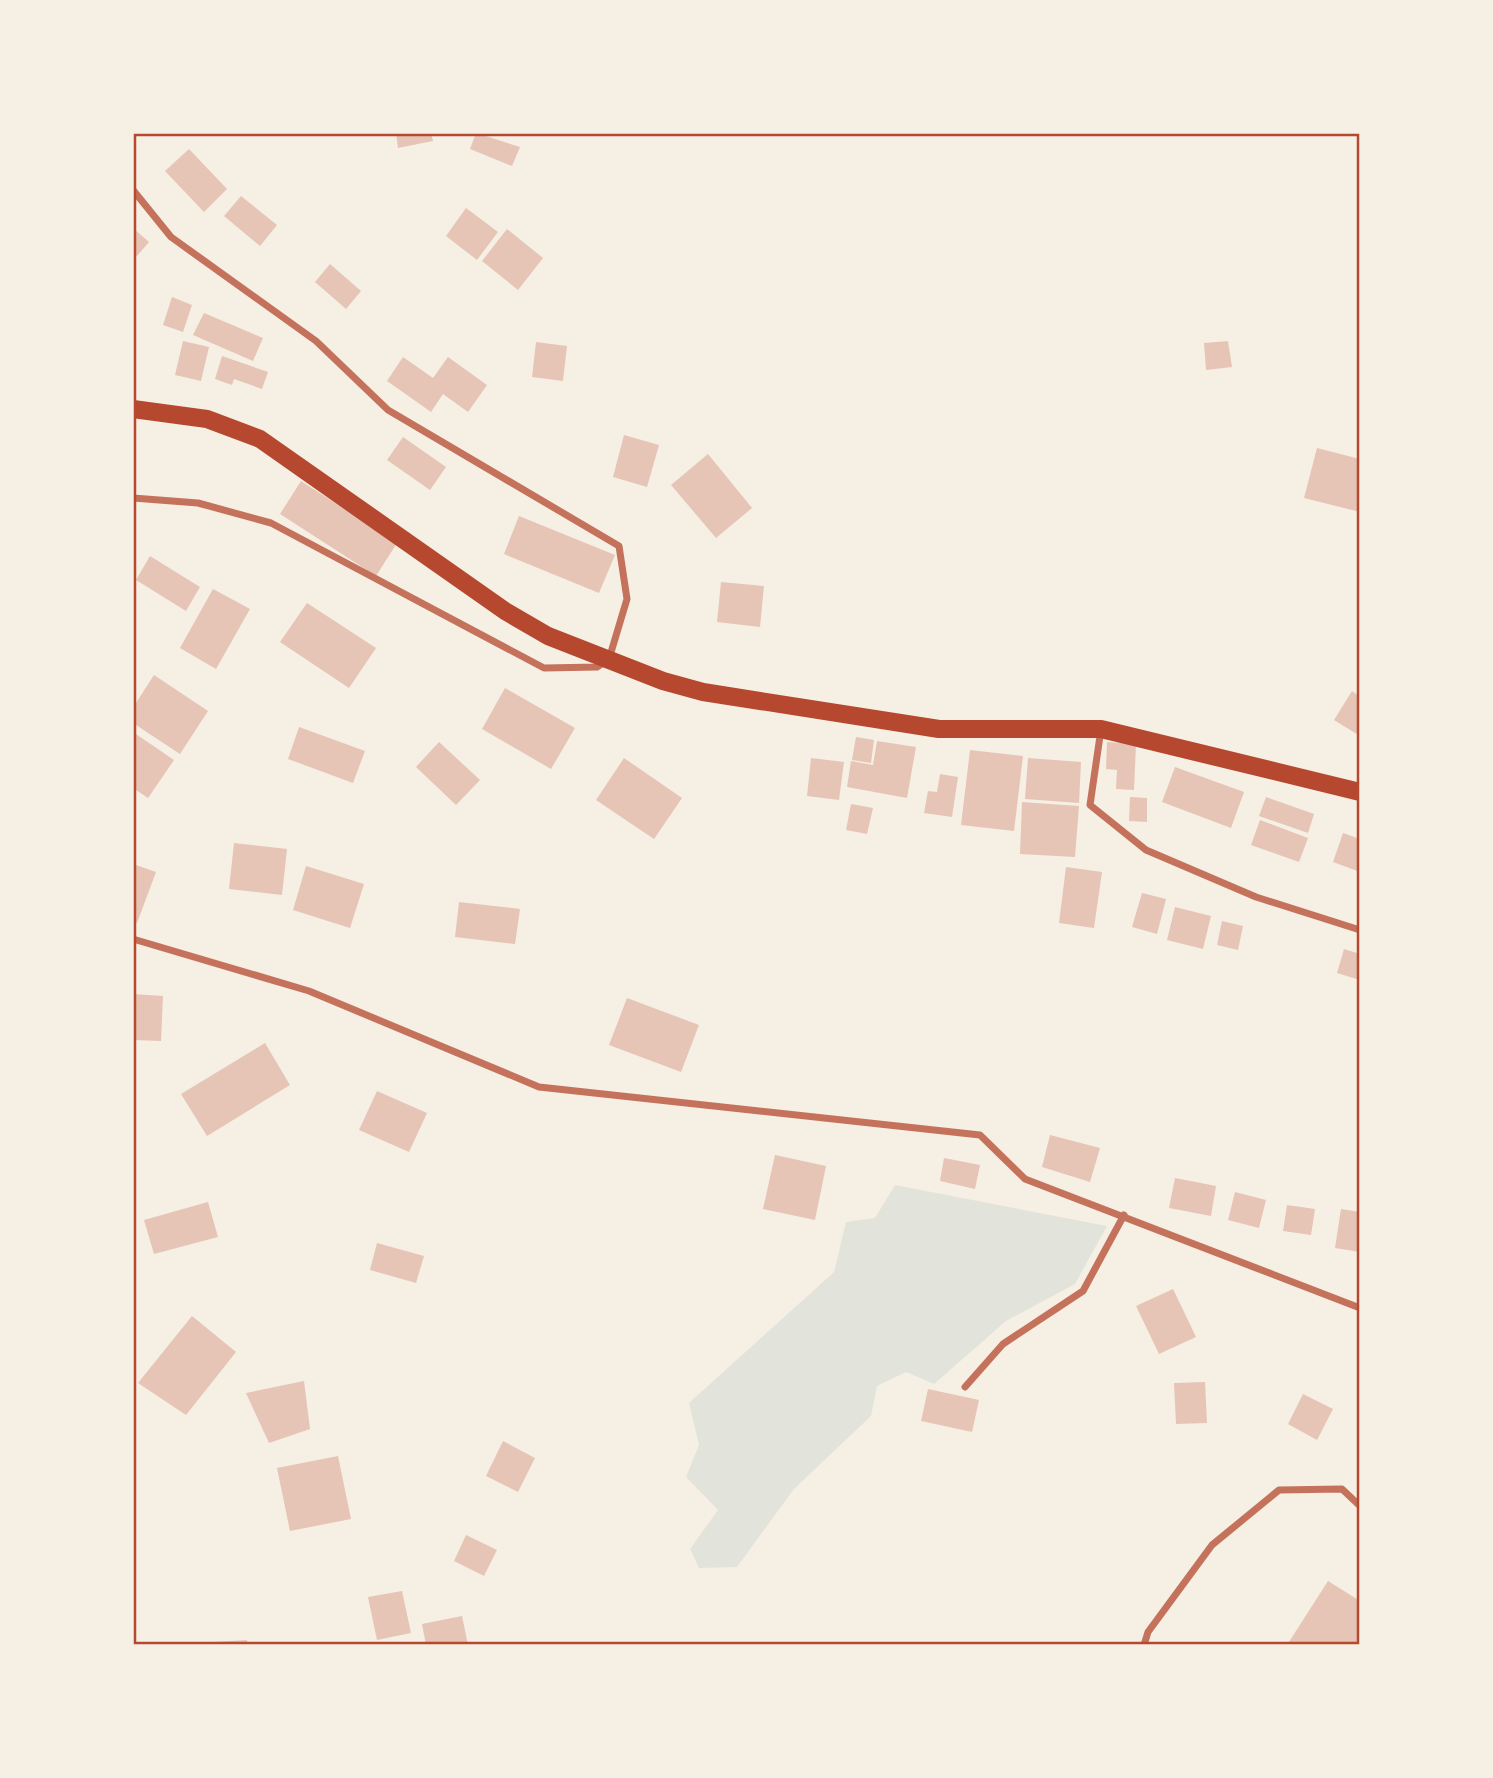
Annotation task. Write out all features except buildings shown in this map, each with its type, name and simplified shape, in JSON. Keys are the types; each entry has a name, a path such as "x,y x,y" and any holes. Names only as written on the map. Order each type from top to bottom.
{"main road":[{"path":"133,409 207,419 260,439 505,611 548,636 703,692 939,729 1101,729 1360,792"}],"street":[{"path":"133,190 171,237 316,341 388,410 619,546 627,599 609,659 597,667 544,668 271,523 198,503 133,498"},
{"path":"1101,729 1090,804 1146,850 1256,897 1360,930"},
{"path":"133,939 309,991 539,1087 980,1135 1025,1179 1360,1308"},
{"path":"965,1387 1003,1344 1083,1291 1124,1215"},
{"path":"1143,1645 1148,1632 1212,1545 1279,1490 1342,1489 1360,1506"}],"shaded area":[{"path":"895,1185 1107,1226 1075,1284 1006,1321 934,1384 906,1372 877,1386 871,1416 794,1489 737,1567 699,1568 690,1549 718,1510 686,1477 699,1445 689,1403 834,1272 846,1222 875,1218"}]}
